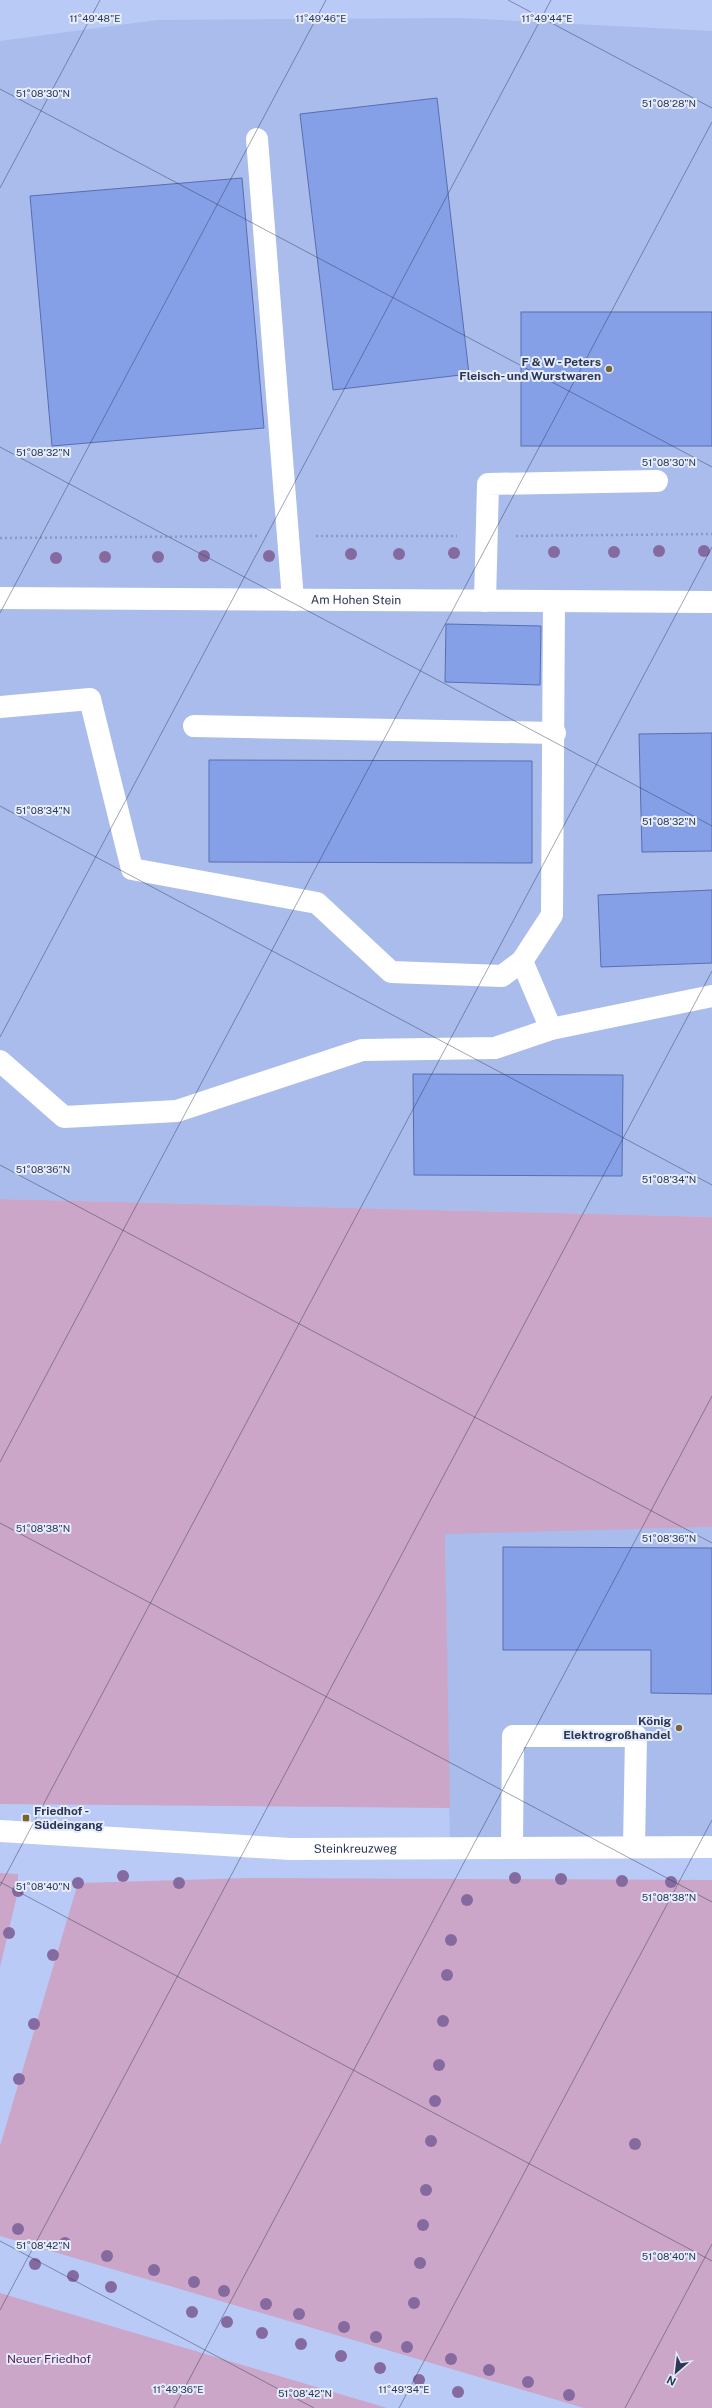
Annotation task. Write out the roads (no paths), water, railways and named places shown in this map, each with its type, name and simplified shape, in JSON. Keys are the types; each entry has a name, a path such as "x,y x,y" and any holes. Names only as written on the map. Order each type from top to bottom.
{"street":[{"path":"257,139 293,600"},
{"path":"485,601 488,484 657,481"},
{"name":"Am Hohen Stein","path":"0,598 712,602"},
{"path":"0,707 90,699 132,869 317,903 391,972 502,976 522,961 552,915 555,733 554,602"},
{"path":"194,726 555,733"},
{"path":"522,961 551,1029"},
{"path":"0,1061 64,1117 177,1111 362,1050 495,1048 551,1029 712,996"},
{"path":"512,1848 513,1736 636,1736 634,1847"},
{"name":"Steinkreuzweg","path":"0,1831 290,1849 712,1847"}],"place":[{"name":"F & W - Peters Fleisch- und Wurstwaren","path":"609,369"},
{"name":"König Elektrogroßhandel","path":"679,1728"},
{"name":"Friedhof - Südeingang","path":"26,1818"}],"park label":[{"name":"Neuer Friedhof","path":"49,2359"}]}
